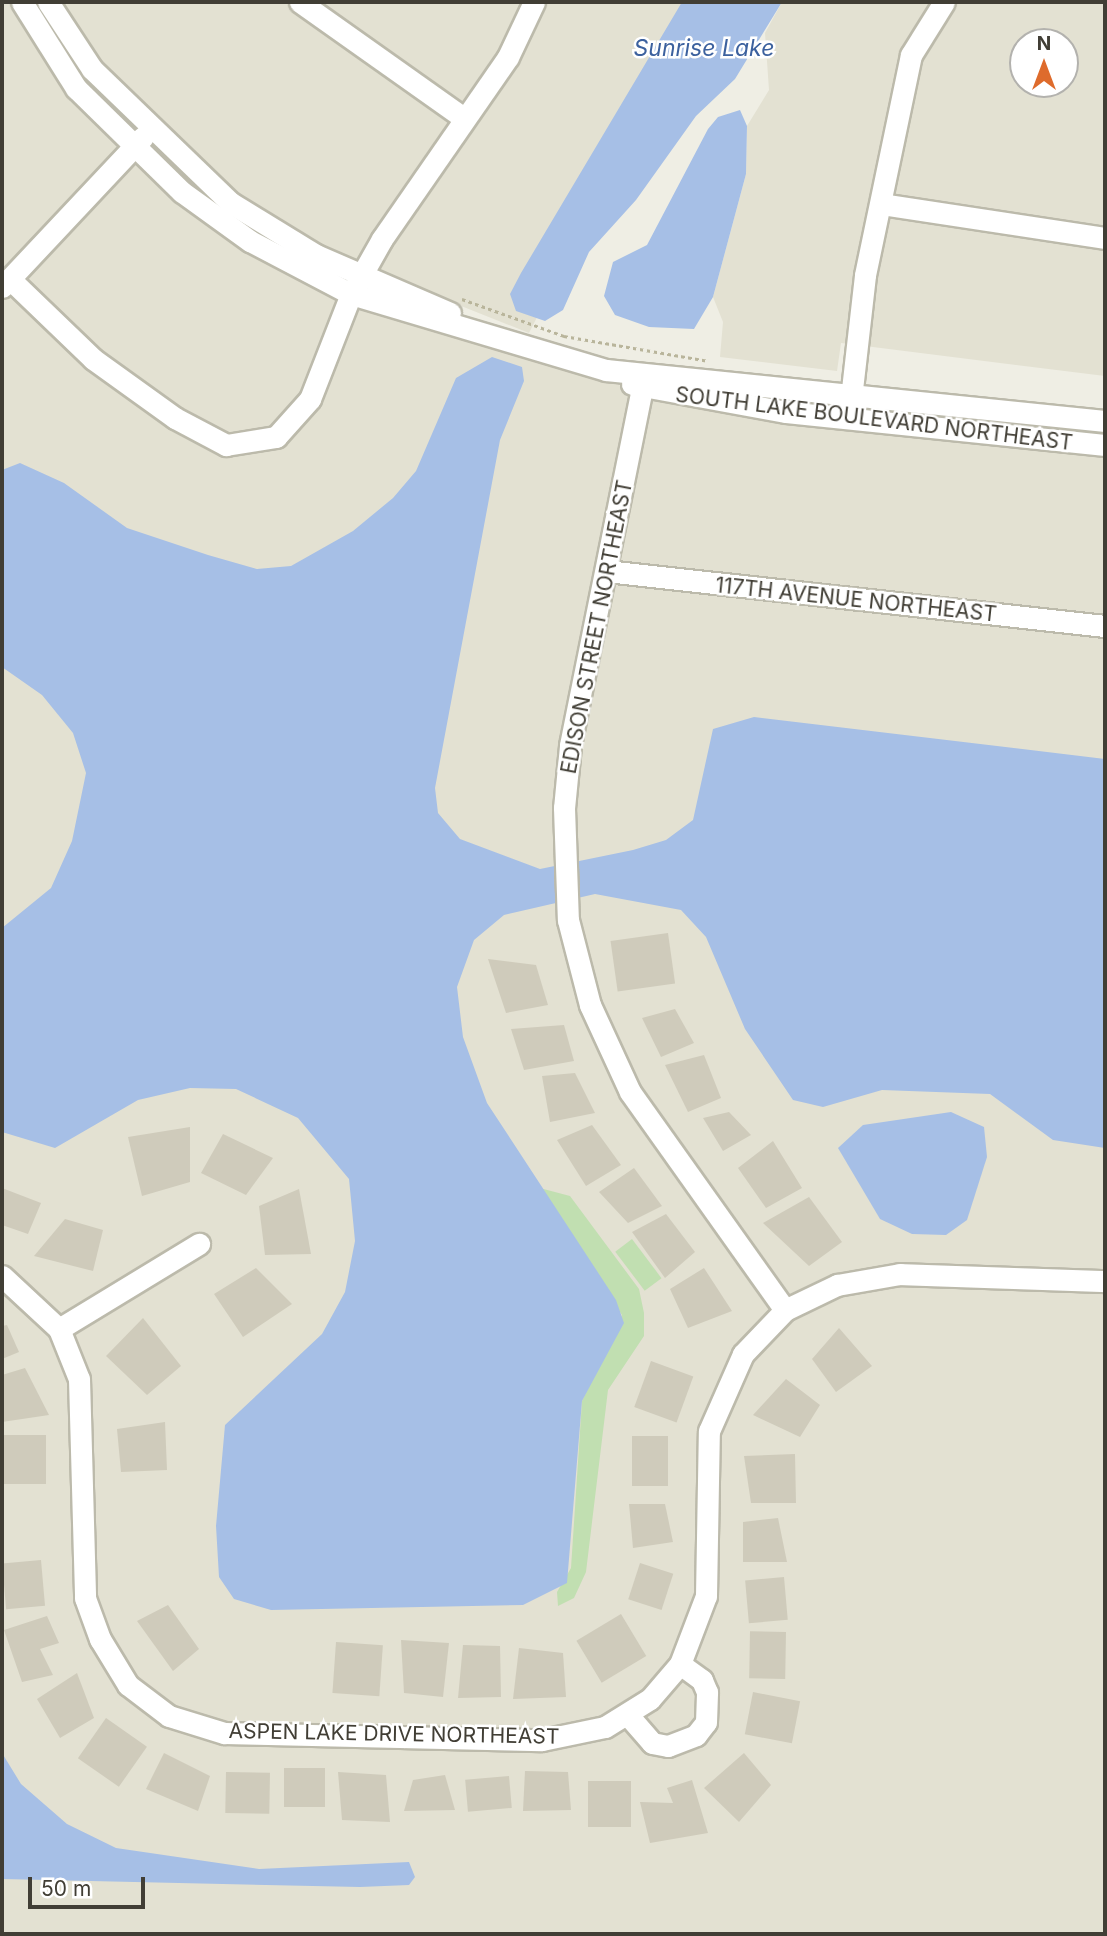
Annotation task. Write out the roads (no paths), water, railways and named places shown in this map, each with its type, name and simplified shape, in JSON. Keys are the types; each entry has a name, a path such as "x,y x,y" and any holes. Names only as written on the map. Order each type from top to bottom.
{"street":[{"name":"SOUTH LAKE BOULEVARD NORTHEAST","path":"22,2 76,88 134,148 241,235 351,294 472,328 560,346 642,388 849,417 1105,445"},
{"name":"SOUTH LAKE BOULEVARD NORTHEAST","path":"48,2 92,69 149,130 231,203 363,275 472,328"},
{"path":"300,2 464,118"},
{"path":"149,130 6,284 122,380 194,429 245,447 276,437 299,418 351,294 464,118 508,57 534,2"},
{"path":"849,417 854,343 911,55 944,2"},
{"path":"881,204 952,220 1105,238"},
{"name":"SOUTH LAKE BOULEVARD NORTHEAST","path":"606,370 1105,421"},
{"name":"EDISON STREET NORTHEAST","path":"642,388 570,746 564,841 568,920 590,1005 630,1091 785,1310"},
{"name":"117TH AVENUE NORTHEAST","path":"606,571 1105,626"},
{"path":"58,1329 199,1244"},
{"name":"ASPEN LAKE DRIVE NORTHEAST","path":"2,1276 58,1329 82,1403 89,1609 128,1685 169,1716 224,1733 542,1740 583,1735 627,1714 680,1664 706,1596 709,1431 743,1354 785,1310 837,1285 900,1274 1105,1281"},
{"path":"627,1714 652,1743 668,1746 696,1735 706,1722 707,1692 702,1680 680,1664"}],"water":[{"name":"Sunrise Lake","path":"682,2 782,2 735,79 696,116 636,200 589,252 563,310 545,321 516,311 510,294 521,273"},
{"path":"740,110 747,126 746,174 713,297 694,329 649,327 615,315 604,296 613,262 647,245 708,129 718,117"},
{"path":"492,357 522,367 524,381 500,440 435,788 438,813 460,839 540,869 633,850 666,840 693,820 713,729 754,717 1105,759 1105,1148 1053,1140 990,1094 882,1090 823,1107 793,1100 745,1029 706,937 681,910 595,894 504,915 474,940 457,987 463,1037 487,1103 616,1300 624,1323 582,1401 567,1583 523,1605 271,1610 234,1599 219,1577 216,1526 225,1425 322,1334 345,1292 355,1241 349,1179 298,1118 236,1089 190,1088 138,1100 55,1148 2,1132 2,928 51,888 72,841 86,773 73,733 42,695 2,667 2,470 20,463 64,483 127,528 208,555 257,569 291,566 353,531 393,498 416,471 456,378"},
{"path":"951,1112 984,1127 987,1157 967,1220 946,1235 912,1234 880,1219 838,1148 863,1125"},
{"path":"2,1753 21,1784 67,1824 116,1848 259,1869 409,1862 415,1877 409,1885 360,1887 2,1879"}]}
